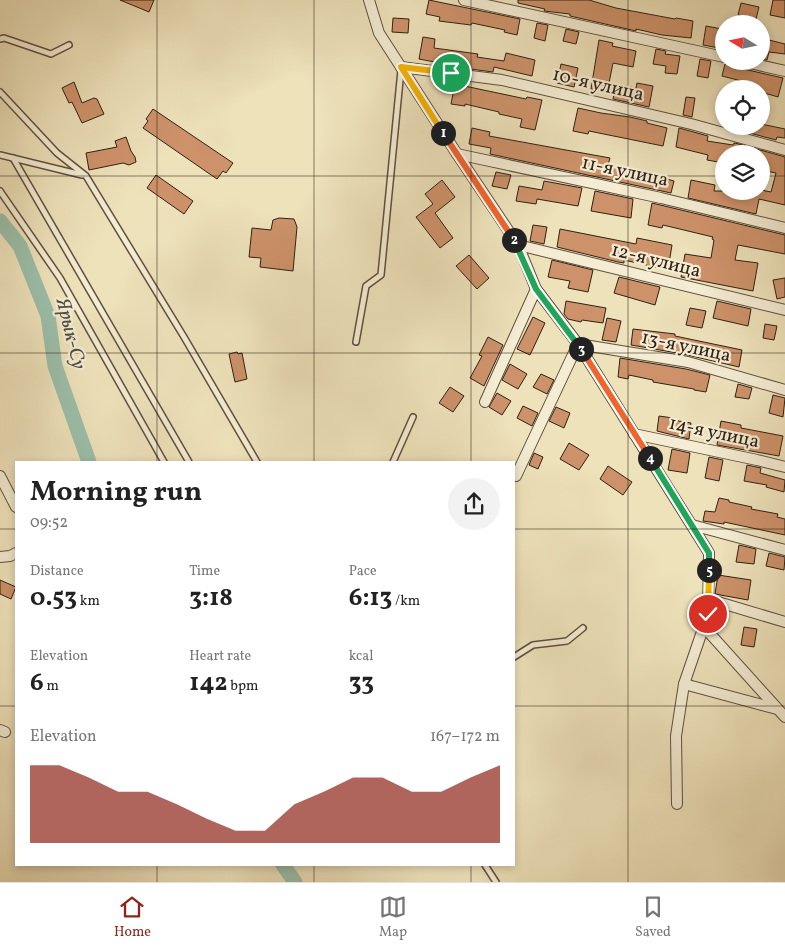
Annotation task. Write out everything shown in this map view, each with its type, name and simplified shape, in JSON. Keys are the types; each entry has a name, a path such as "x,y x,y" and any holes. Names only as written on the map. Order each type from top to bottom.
{"street":[{"path":"370,0 379,34 518,245 536,289 578,344 709,553 708,614 684,684 676,736 677,804"},
{"path":"464,0 715,55"},
{"name":"10-я улица","path":"401,67 502,80 691,124 785,150"},
{"path":"770,68 785,72"},
{"name":"11-я улица","path":"457,154 661,198 785,228"},
{"name":"12-я улица","path":"518,245 785,310"},
{"path":"485,402 536,289"},
{"path":"515,478 578,344"},
{"name":"13-я улица","path":"578,344 688,362 785,390"},
{"name":"14-я улица","path":"634,434 757,460 785,468"},
{"path":"0,476 15,505"},
{"path":"692,525 785,550"},
{"path":"0,557 15,554"},
{"path":"708,599 785,622"},
{"path":"704,627 783,713"},
{"path":"684,684 783,713"}],"lane":[{"path":"0,39 4,38 51,54 69,45"},
{"path":"356,342 366,286 381,275 401,67"},
{"path":"0,92 57,153 86,176 256,461"},
{"path":"0,155 86,176"},
{"path":"13,158 188,461"},
{"path":"0,190 60,278 163,461"},
{"path":"393,461 413,417"},
{"path":"515,656 533,645 567,641 583,628"},
{"path":"486,866 496,882"}],"building":[{"path":"120,0 154,0 149,12"},
{"path":"429,0 520,19 517,35 504,32 505,30 472,23 471,25 439,21 440,17 426,14"},
{"path":"518,0 589,0 616,8 693,21 691,38 662,35 636,29 636,31 570,16 570,14 544,11 545,9 518,3"},
{"path":"773,0 785,0 785,18 770,15"},
{"path":"741,3 759,7 757,15 738,15"},
{"path":"393,18 409,19 408,33 392,32"},
{"path":"537,23 548,25 545,41 534,38"},
{"path":"706,26 715,28 715,47 703,45"},
{"path":"566,29 579,32 576,44 563,41"},
{"path":"423,37 435,39 434,48 478,54 477,57 504,61 506,53 535,60 532,76 494,67 493,72 440,65 440,63 419,59"},
{"path":"599,40 613,43 612,46 636,51 633,67 613,63 609,83 636,88 637,83 653,86 649,107 613,99 614,94 591,89"},
{"path":"770,40 785,44 785,54 770,52"},
{"path":"656,49 666,51 665,54 680,56 677,74 665,73 666,66 653,64"},
{"path":"700,59 711,61 708,78 697,76"},
{"path":"561,64 578,68 574,87 557,83"},
{"path":"724,70 748,70 783,78 778,97 770,95 770,80 738,80 722,76"},
{"path":"74,82 82,103 94,98 97,99 104,114 82,123 72,102 69,103 62,88"},
{"path":"455,84 526,99 527,97 542,100 535,130 520,127 522,119 465,104 465,106 451,104"},
{"path":"686,97 695,98 692,117 683,115"},
{"path":"578,108 630,117 667,128 663,146 589,131 588,134 573,131"},
{"path":"153,109 233,163 226,173 223,171 217,179 143,128 148,121 146,119"},
{"path":"770,126 785,129 785,138 777,137 776,140 757,135 770,135"},
{"path":"472,128 490,132 489,136 610,158 608,165 642,171 674,181 671,193 490,154 491,148 469,144"},
{"path":"679,128 708,136 707,141 733,145 715,145 715,161 707,160 708,155 676,147"},
{"path":"126,137 136,162 129,165 123,163 89,170 86,153 117,147 115,141"},
{"path":"770,153 785,157 785,205 763,200 770,200 770,192 776,173 770,172"},
{"path":"496,172 511,175 507,189 492,186"},
{"path":"156,175 193,201 184,214 147,188"},
{"path":"442,180 455,197 435,213 453,238 440,248 416,217 433,204 425,194"},
{"path":"691,180 715,185 715,200 759,200 756,214 688,198"},
{"path":"544,181 582,188 578,206 537,199 536,204 516,201 519,186 542,190"},
{"path":"595,191 633,199 631,218 591,211"},
{"path":"652,203 785,235 785,254 738,245 735,260 758,263 753,291 681,277 685,254 711,258 713,237 663,225 662,228 648,225"},
{"path":"279,218 294,219 297,227 293,271 260,267 261,258 249,257 252,228 271,230 273,220"},
{"path":"533,225 547,227 544,244 530,241"},
{"path":"560,229 636,244 637,238 672,245 668,270 624,260 624,263 618,262 557,247"},
{"path":"469,255 489,278 477,289 456,266"},
{"path":"552,260 593,270 588,292 568,288 570,281 548,277"},
{"path":"619,277 660,287 655,305 614,293"},
{"path":"785,278 785,297 777,299 773,280"},
{"path":"566,301 606,308 603,323 582,320 581,322 568,319 564,314"},
{"path":"717,301 751,309 748,326 713,318"},
{"path":"690,308 706,311 702,328 686,325"},
{"path":"533,317 545,323 530,355 517,349"},
{"path":"607,318 621,321 616,342 602,340"},
{"path":"765,324 777,326 774,340 763,338"},
{"path":"633,329 675,334 675,336 742,350 739,367 683,354 631,345"},
{"path":"488,337 503,345 484,386 470,378 482,356 479,355"},
{"path":"237,352 238,354 242,353 247,379 235,382 229,354"},
{"path":"620,358 710,375 706,392 653,382 653,380 629,375 628,379 618,377"},
{"path":"510,364 527,374 518,389 502,380"},
{"path":"541,374 554,380 547,394 533,387"},
{"path":"738,384 752,388 749,399 735,397"},
{"path":"450,387 464,396 453,412 439,403"},
{"path":"497,393 511,401 502,415 489,407"},
{"path":"773,395 785,398 783,417 769,413"},
{"path":"523,406 538,413 532,426 517,418"},
{"path":"556,407 570,413 564,428 549,421"},
{"path":"659,416 691,423 689,439 657,431"},
{"path":"721,421 741,425 741,428 783,436 779,456 717,445"},
{"path":"569,443 589,455 579,470 560,459"},
{"path":"672,449 690,453 687,473 668,470"},
{"path":"534,453 543,457 538,469 529,465"},
{"path":"709,457 723,460 719,481 705,478"},
{"path":"747,465 761,468 760,473 785,480 784,492 766,487 767,485 744,481"},
{"path":"608,466 632,482 623,495 600,479"},
{"path":"719,498 752,507 751,509 778,514 777,517 785,519 785,535 724,522 724,524 703,521 705,511 715,512"},
{"path":"739,545 756,549 754,564 736,562"},
{"path":"769,553 785,557 784,570 766,566"},
{"path":"718,575 751,580 748,600 715,594"},
{"path":"0,580 15,587 11,599 0,594"},
{"path":"744,627 757,629 754,647 741,645"}],"waterway":[{"name":"Ярык-Су","path":"0,221 20,246 48,316 55,366 89,461"},
{"name":"Ярык-Су","path":"284,866 295,882"}],"route":[{"path":"451,73 401,67 518,245 536,289 578,344 709,553 708,614"}]}
